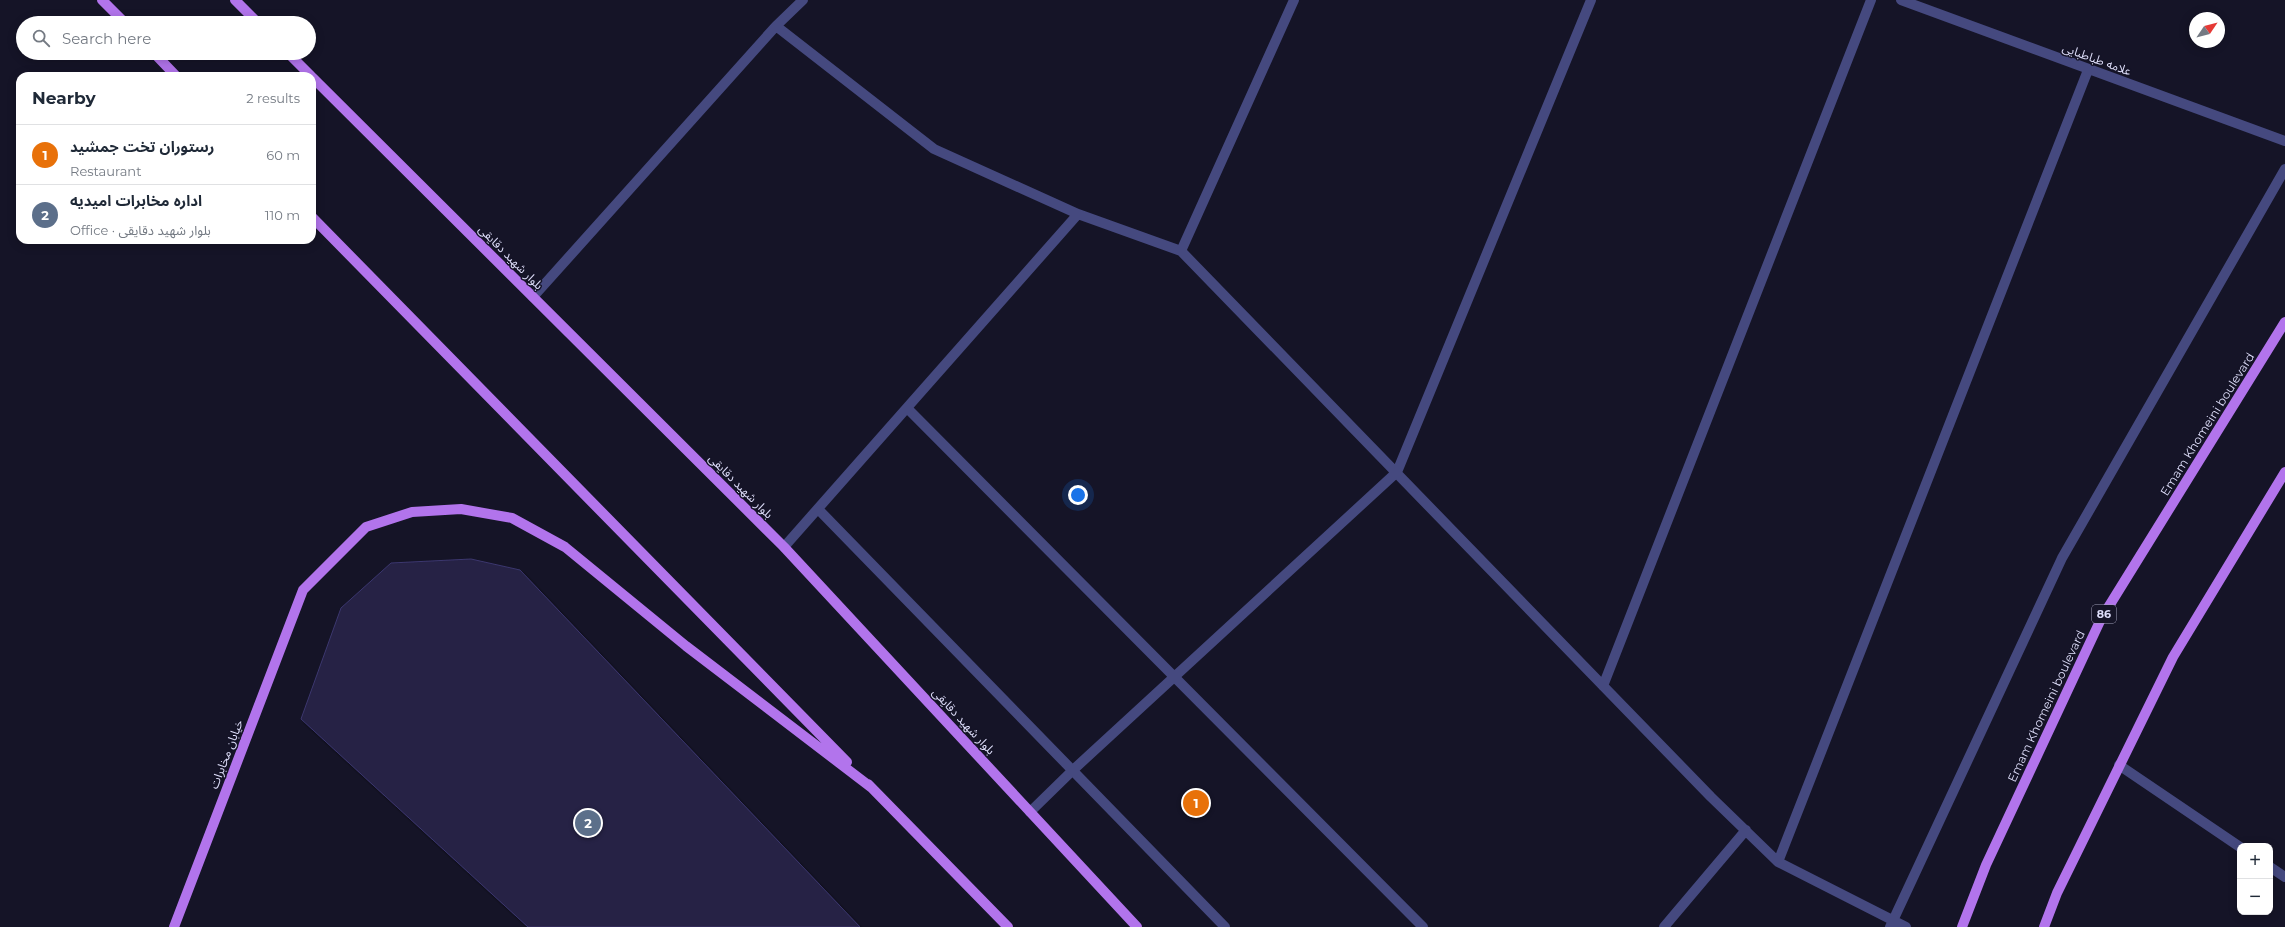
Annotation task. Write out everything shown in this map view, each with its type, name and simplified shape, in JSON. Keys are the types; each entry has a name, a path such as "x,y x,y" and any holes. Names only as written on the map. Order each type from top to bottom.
{"main road":[{"path":"102,0 118,16"},
{"path":"235,0 251,16"},
{"path":"161,60 172,72"},
{"name":"بلوار شهید دقایقی","path":"295,60 308,72"},
{"name":"بلوار شهید دقایقی","path":"316,80 784,547 1137,927"},
{"path":"316,221 1008,927"},
{"name":"Emam Khomeini boulevard","path":"1962,927 1986,865 2101,619 2285,322"},
{"path":"2044,927 2057,893 2173,657 2285,472"},
{"name":"خیابان مخابرات","path":"174,927 303,590 366,527 412,512 461,509 512,518 565,547 686,646 872,788"}],"street":[{"path":"533,297 776,26 803,0"},
{"path":"1181,251 1294,0"},
{"path":"1030,812 1073,770 1397,472 1591,0"},
{"path":"1604,686 1871,0"},
{"name":"علامه طباطبایی","path":"1901,0 2088,70 2285,141"},
{"path":"776,26 934,149 1078,214 1181,251 1604,686 1778,862 1891,924 1906,927"},
{"path":"1778,862 2088,70"},
{"path":"1891,924 2062,558 2285,169"},
{"path":"784,547 1078,214"},
{"path":"907,408 1422,927"},
{"path":"818,509 1225,927"},
{"path":"2119,765 2237,845"},
{"path":"1664,927 1746,830"},
{"path":"2273,869 2285,877"}],"building":[{"path":"471,559 520,570 860,927 528,927 301,719 341,608 391,563"}],"place":[{"name":"رستوران تخت جمشید","path":"1196,803"},
{"name":"اداره مخابرات امیدیه","path":"588,823"}]}
